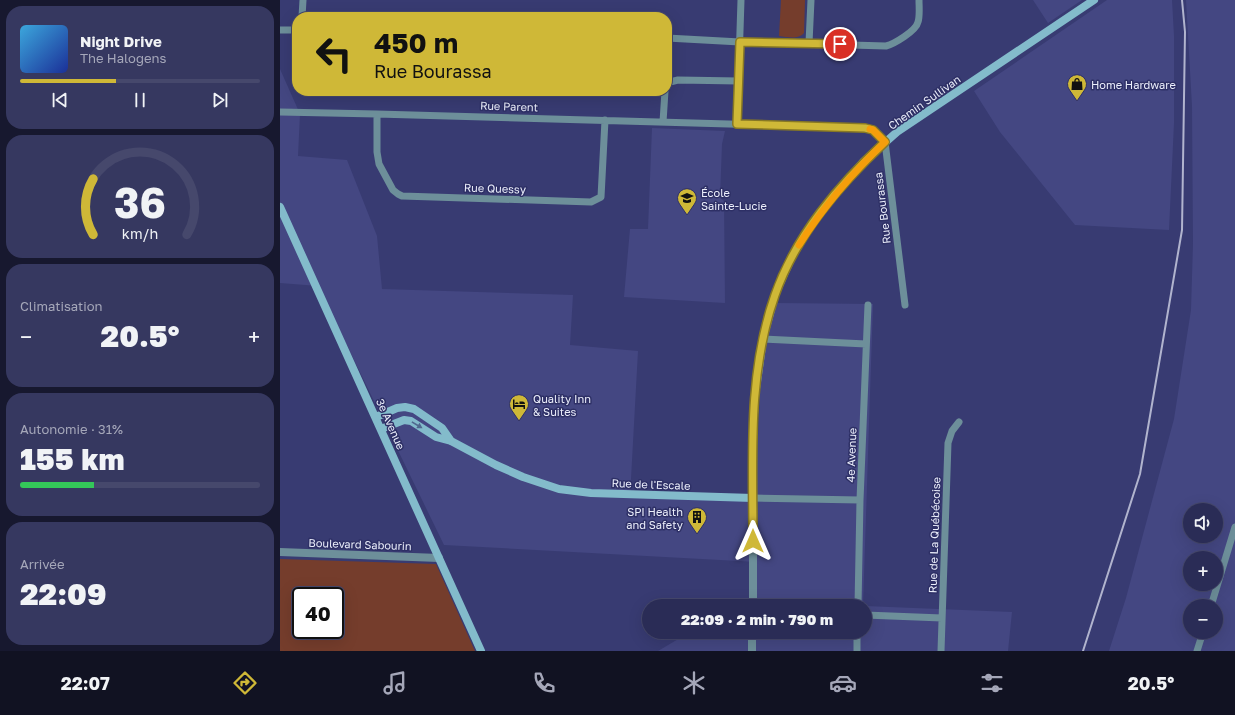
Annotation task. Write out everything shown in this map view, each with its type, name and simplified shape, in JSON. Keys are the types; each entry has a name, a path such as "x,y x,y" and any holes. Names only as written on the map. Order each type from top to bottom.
{"main road":[{"name":"Chemin Sullivan","path":"753,498 753,433 755,396 763,339 775,295 785,272 797,247 818,215 864,162 897,132 1094,0"},
{"name":"3e Avenue","path":"280,207 481,651"},
{"name":"Rue de l'Escale","path":"376,417 397,408 405,407 414,409 442,428 451,441"},
{"name":"Rue de l'Escale","path":"381,429 404,420 415,424 436,437 451,441 496,465 523,477 559,488 591,493 753,498"}],"street":[{"path":"302,12 303,0"},
{"path":"741,0 737,124 865,128 873,130 885,142"},
{"path":"809,43 811,0"},
{"path":"672,38 740,42 886,46 893,44 916,28 919,22 919,0"},
{"path":"280,30 292,30"},
{"path":"672,82 678,80 738,81"},
{"path":"663,122 665,96"},
{"name":"Rue Parent","path":"280,112 737,124"},
{"name":"Rue Quessy","path":"376,114 377,152 379,164 393,190 402,196 591,202 601,197 605,120"},
{"name":"Rue Bourassa","path":"885,142 905,305"},
{"name":"4e Avenue","path":"858,599 860,500 868,304"},
{"path":"763,339 866,344"},
{"name":"Rue de La Québécoise","path":"941,651 948,443 952,431 959,422"},
{"name":"Rue de l'Escale","path":"753,498 860,500"},
{"name":"Chemin Sullivan","path":"753,498 753,599"},
{"path":"1213,599 1235,528"},
{"name":"Boulevard Sabourin","path":"280,552 439,558"},
{"path":"872,615 942,618"},
{"path":"752,639 752,651"},
{"path":"856,651 857,639"},
{"path":"1197,651 1201,639"}],"shaded area":[{"path":"781,0 805,0 804,33 799,37 792,38 779,36"},
{"path":"1033,0 1082,0 1048,23"},
{"path":"1107,0 1172,0 1174,36 1174,123 1169,230 1075,225 1000,132 974,91"},
{"path":"1186,0 1235,0 1235,651 1109,651 1126,598 1174,419 1191,310 1193,244 1192,106"},
{"path":"280,69 300,114 298,156 347,160 377,236 382,289 573,295 570,345 638,351 630,497 755,501 762,350 775,303 873,304 863,599 757,599 757,562 444,545 318,286 280,283"},
{"name":"École Sainte-Lucie","path":"652,128 725,131 722,144 720,198 724,201 725,303 624,297 630,229 648,229"},
{"path":"280,559 436,564 475,651 280,651"},
{"path":"872,606 1012,612 1008,651 658,651 678,639 872,639"}],"railway":[{"path":"1083,651 1140,474 1182,230 1185,32 1182,0"}],"slow traffic":[{"path":"799,245 818,215 837,192 864,162 885,142 873,130 870,129"}],"place":[{"name":"Home Hardware","path":"1077,101"},
{"name":"École Sainte-Lucie","path":"687,215"},
{"name":"Quality Inn & Suites","path":"519,421"},
{"name":"SPI Health and Safety","path":"697,534"}],"route":[{"path":"753,541 753,433 755,396 763,339 775,295 797,247 818,215 864,162 885,142 873,130 865,128 737,124 740,42 840,44"}]}
